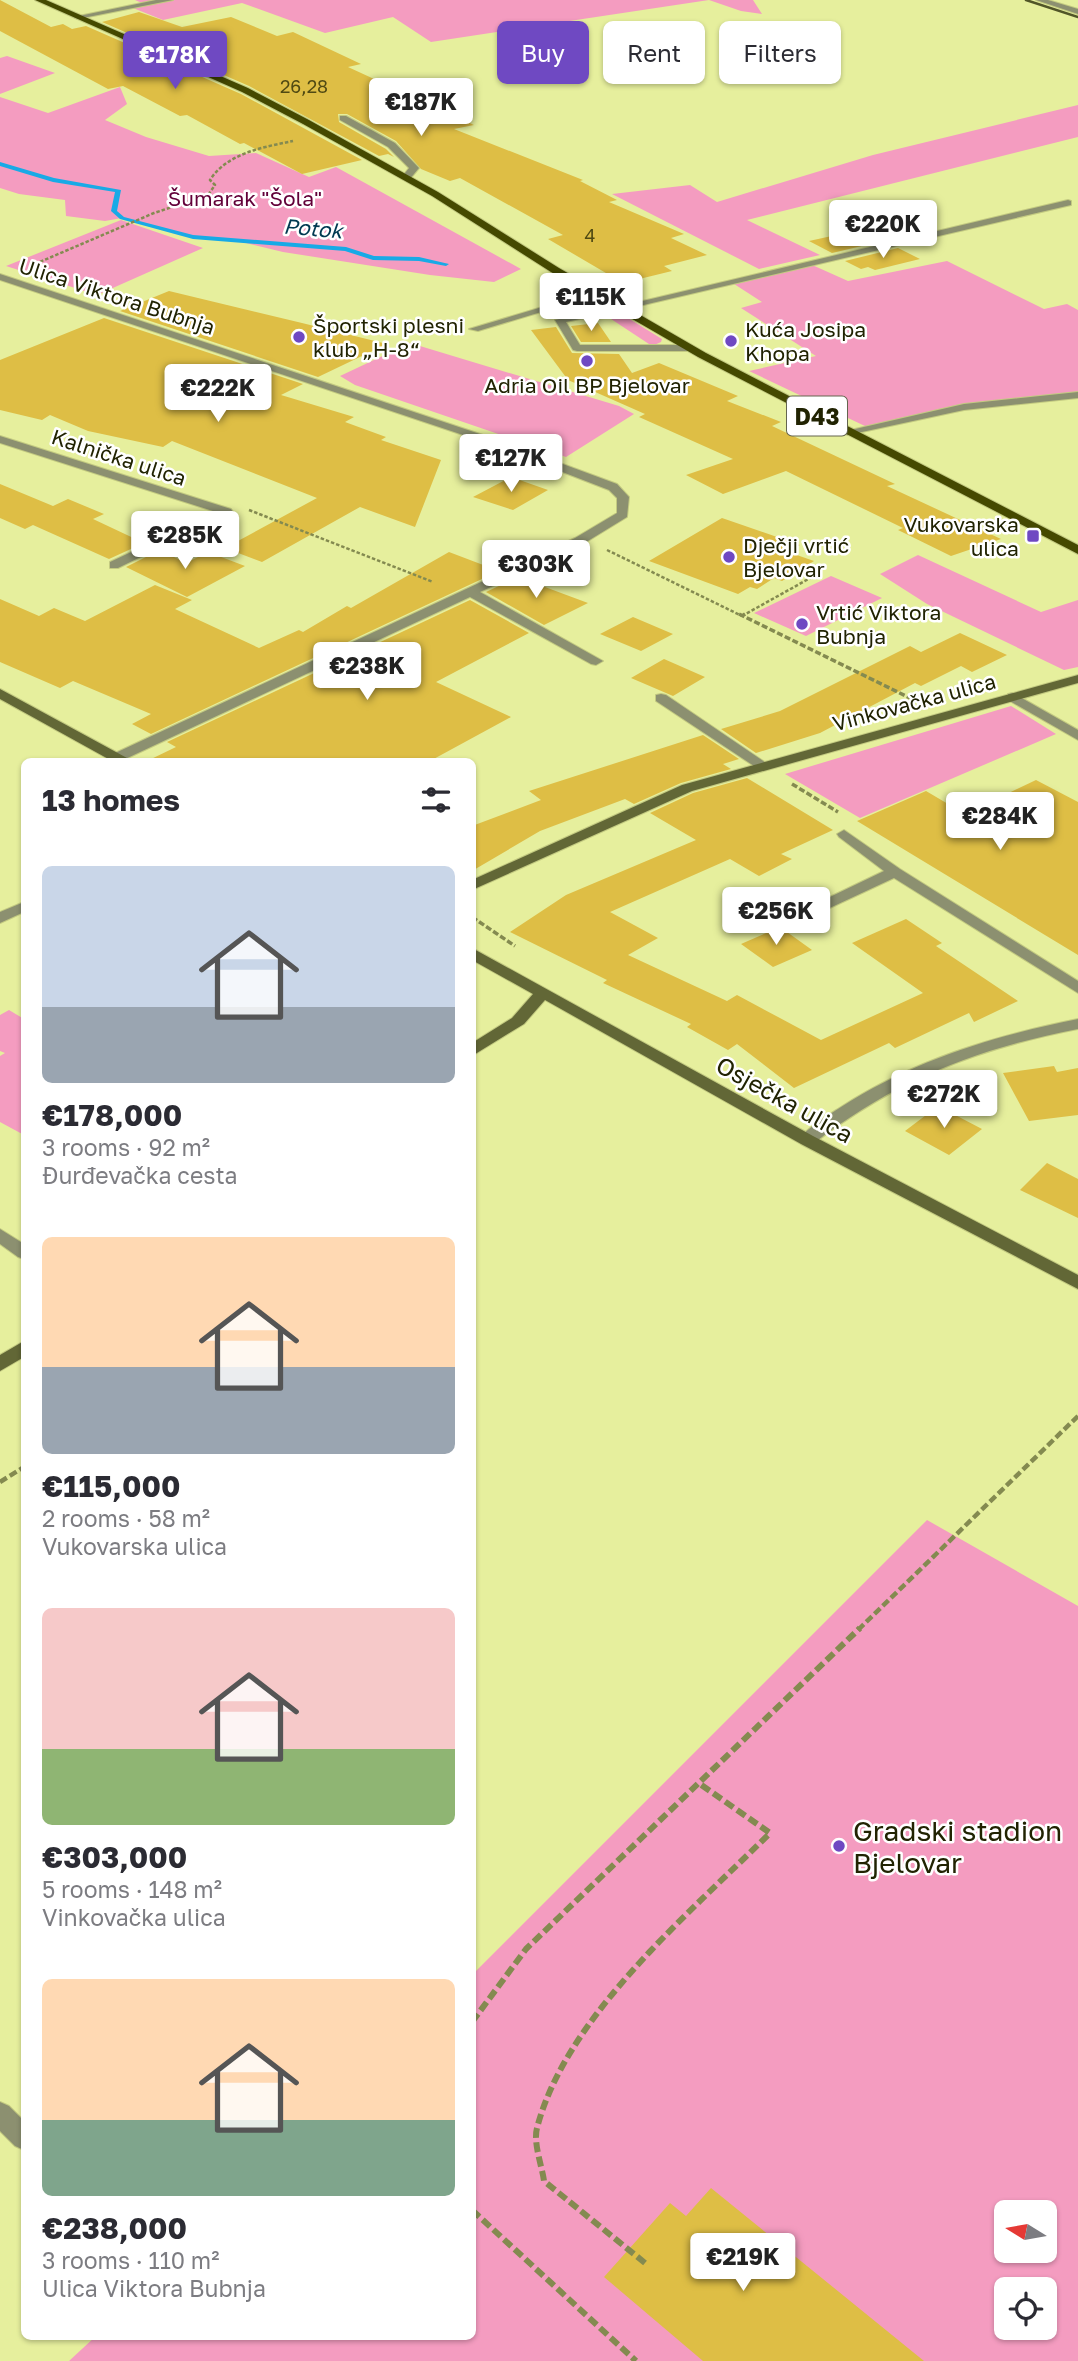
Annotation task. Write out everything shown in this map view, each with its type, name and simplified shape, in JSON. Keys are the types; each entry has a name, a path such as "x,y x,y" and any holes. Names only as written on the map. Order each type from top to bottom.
{"main road":[{"name":"D43","path":"39,0 245,90 406,178 555,270 691,348 1078,550"}],"street":[{"path":"78,17 169,0"},
{"path":"1040,0 1078,12"},
{"path":"343,118 406,155 414,168 406,178"},
{"path":"691,348 577,348 561,320 1068,203"},
{"name":"Ulica Viktora Bubnja","path":"0,277 491,441 613,487 624,497 623,514 584,538 466,592 123,758"},
{"path":"474,329 596,294"},
{"path":"848,432 964,407 1078,395"},
{"name":"Kalnička ulica","path":"0,439 228,512"},
{"path":"114,565 228,512"},
{"path":"466,592 596,661"},
{"name":"Vinkovačka ulica","path":"476,884 687,789 762,765 1078,679"},
{"path":"0,693 115,758"},
{"path":"1013,697 1078,736"},
{"path":"661,698 762,765"},
{"path":"844,834 895,872 1078,988"},
{"path":"814,910 895,872"},
{"path":"0,918 21,908"},
{"name":"Osječka ulica","path":"476,955 807,1140 1078,1283"},
{"path":"476,1048 518,1021 542,994"},
{"path":"807,1140 828,1122 891,1083 926,1066 964,1051 1027,1033 1078,1024"},
{"path":"0,1235 21,1252"},
{"path":"0,1364 21,1350"},
{"path":"0,2114 21,2135"}],"path":[{"path":"30,266 154,213 208,195 215,185 210,180 211,175 228,162 256,150 295,141"},
{"path":"228,512 250,510 466,592"},
{"path":"584,538 921,704"},
{"path":"741,616 821,572"},
{"path":"762,765 838,812 844,834"},
{"path":"476,2017 526,1950 1078,1416"},
{"path":"0,1482 21,1469"},
{"path":"645,2263 544,2181 536,2131 556,2079 590,2024 624,1978 770,1833 700,1784"},
{"path":"476,2214 636,2361"}],"green space":[{"path":"135,0 709,0 570,21 497,21 497,32 431,42 393,17 325,33 242,3 163,20 130,6 142,3"},
{"path":"709,0 753,0 762,14 741,11"},
{"path":"7,56 55,73 0,94 0,58"},
{"name":"Šumarak \"Šola\"","path":"120,87 127,104 105,120 146,137 209,156 256,153 309,177 336,167 521,269 494,282 430,275 283,252 242,242 193,237 122,218 105,221 66,216 65,200 19,194 0,188 0,97 48,113"},
{"path":"1078,105 1078,137 747,220 820,255 759,269 612,194 690,185 717,202 873,155"},
{"path":"121,220 203,248 97,295 6,266"},
{"path":"947,261 1044,309 1067,304 1078,310 1078,395 964,407 867,427 749,371 816,356 741,308 762,302 731,282 810,264 848,281"},
{"path":"608,317 628,318 662,339 661,342 652,346"},
{"path":"410,343 619,406 634,414 566,457 355,385 340,376"},
{"path":"918,555 1041,612 1078,600 1078,667 1064,670 927,604 880,574"},
{"path":"831,576 882,598 806,636 754,613"},
{"path":"1011,706 1056,734 860,818 785,774"},
{"path":"9,1010 21,1017 21,1133 0,1122 0,1056 5,1053 0,1051 0,1015"},
{"name":"Gradski stadion Bjelovar","path":"927,1520 1078,1606 1078,2361 69,2361 92,2340 476,2340 476,1971"}],"building":[{"path":"0,0 51,27 63,24 72,29 86,26 241,94 362,160 302,174 244,143 240,144 187,115 180,116 123,86 108,89 0,31"},
{"path":"139,12 182,27 231,17 277,36 293,32 361,64 348,67 474,125 454,129 583,180 580,181 617,200 609,202 684,234 671,238 707,255 664,266 672,271 623,283 548,239 563,235 460,178 450,181 421,169 396,141 347,114 338,114 339,122 386,149 394,157 388,154 379,156 249,86 102,22"},
{"path":"859,230 883,241 832,253 809,241"},
{"path":"898,248 920,259 875,270 868,267 861,269 845,261"},
{"path":"169,291 387,344 318,377 120,311"},
{"path":"104,318 303,384 281,395 354,417 345,422 386,437 381,440 441,460 415,527 360,507 262,562 225,548 317,498 172,441 163,447 88,431 50,415 42,420 0,410 0,360"},
{"path":"598,323 611,342 581,342 571,326"},
{"path":"556,327 572,353 619,354 632,373 659,363 738,396 727,401 781,422 772,426 895,484 887,486 1001,539 951,556 898,530 903,528 786,471 723,494 686,475 733,459 639,417 645,414 568,380 531,330"},
{"path":"511,477 548,490 513,510 473,497"},
{"path":"0,484 53,506 68,499 104,514 93,519 144,543 109,559 33,525 25,529 0,518"},
{"name":"Dječji vrtić Bjelovar","path":"722,518 800,545 788,552 814,561 782,581 774,578 757,589 750,587 738,594 649,561"},
{"path":"160,550 186,563 208,552 245,566 187,597 126,567"},
{"path":"449,552 499,571 151,734 132,724 151,714 73,681 60,688 0,662 0,599 39,616 54,608 85,621 155,585 192,600 175,609 259,648 299,630 303,632 347,606 351,608"},
{"path":"518,577 588,603 544,625 486,592"},
{"path":"470,600 529,633 436,682 511,717 436,758 153,758 176,747 167,742"},
{"path":"633,617 673,634 641,651 600,634"},
{"path":"960,633 1007,655 972,672 961,666 921,686 915,683 820,733 756,753 721,729 780,711 910,646 921,652"},
{"path":"664,659 705,677 673,696 631,678"},
{"path":"703,735 739,759 723,764 731,769 681,783 634,804 625,799 540,831 476,869 476,824 541,800 529,791"},
{"path":"747,778 833,830 781,854 792,859 759,876 730,859 610,912 658,938 628,955 727,1001 737,995 821,1040 923,993 852,943 906,919 942,943 936,946 1018,1001 974,1022 969,1013 895,1048 889,1043 794,1088 737,1044 728,1050 687,1027 691,1024 603,983 607,980 510,932 566,895 696,840 650,813 693,793"},
{"path":"1036,780 1078,802 1078,955 857,821 926,791 965,814"},
{"path":"780,927 812,950 773,967 741,944"},
{"path":"1054,1066 1057,1072 1078,1068 1078,1115 1029,1121 1003,1073"},
{"path":"938,1106 982,1129 949,1155 905,1131"},
{"path":"1047,1163 1078,1179 1078,1218 1020,1190"},
{"path":"711,2188 924,2361 703,2361 604,2277 670,2203 686,2216"}],"waterway":[{"name":"Potok","path":"0,164 53,180 119,191 114,211 122,218 193,237 346,249 373,258 419,259 446,264"}],"railway":[{"path":"1026,0 1078,17"}],"place":[{"name":"Športski plesni klub „H-8“","path":"299,337"},
{"name":"Kuća Josipa Khopa","path":"731,341"},
{"name":"Adria Oil BP Bjelovar","path":"587,361"},
{"name":"Vukovarska ulica","path":"1033,536"},
{"name":"Dječji vrtić Bjelovar","path":"729,557"},
{"name":"Vrtić Viktora Bubnja","path":"802,624"},
{"name":"Gradski stadion Bjelovar","path":"839,1846"}]}
